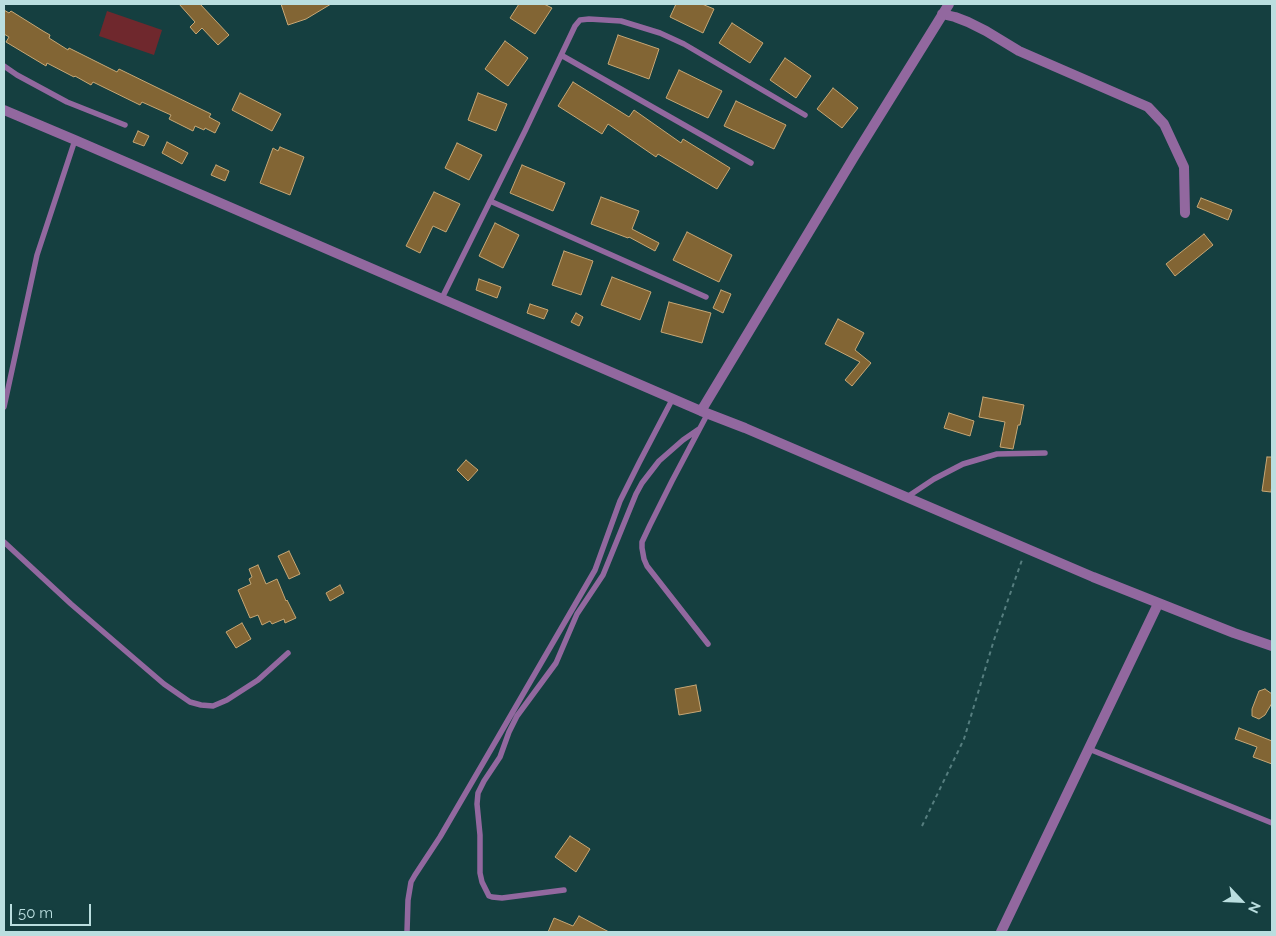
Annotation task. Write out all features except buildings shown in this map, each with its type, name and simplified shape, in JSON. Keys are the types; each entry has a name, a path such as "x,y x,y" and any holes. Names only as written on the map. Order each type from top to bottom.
{"street":[{"path":"705,412 854,157 949,4"},
{"path":"942,14 961,19 986,31 1019,51 1148,107 1164,124 1184,167 1184,213"},
{"path":"4,110 705,412 1158,604 1272,646"},
{"path":"1001,932 1158,604"}],"lane":[{"path":"442,298 575,26 580,20 622,21 660,33 684,44 805,115"},
{"path":"562,55 751,163"},
{"path":"4,66 67,102 124,125"},
{"path":"4,407 37,255 76,140"},
{"path":"490,201 706,297"},
{"path":"407,932 408,900 411,882 440,837 595,570 620,502 673,398"},
{"path":"705,412 699,429 642,542 642,553 647,566 681,607 708,644"},
{"path":"564,890 502,898 492,898 489,896 480,873 478,793 500,757 517,716 556,663 577,614 603,576 642,483 659,461 699,429"},
{"path":"907,497 934,479 963,464 997,454 1045,453"},
{"path":"4,542 129,654 164,684 190,702 213,706 226,700 258,680 288,654"},
{"path":"1089,749 1272,823"}],"path":[{"path":"922,826 964,739 994,640 1026,548"}],"shaded area":[{"path":"107,11 162,30 154,55 99,36"}]}
